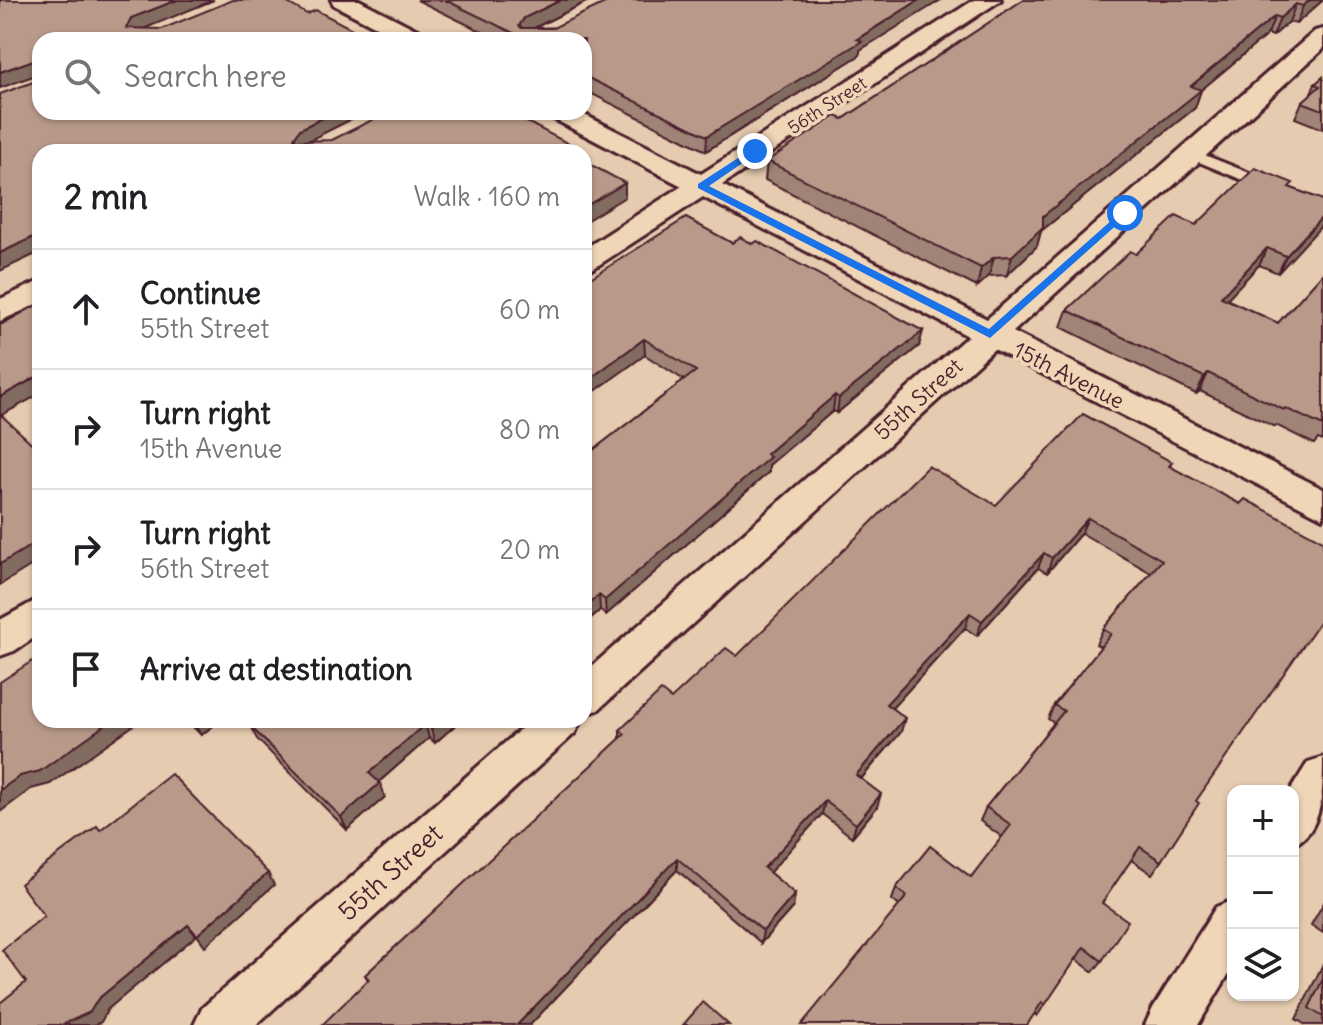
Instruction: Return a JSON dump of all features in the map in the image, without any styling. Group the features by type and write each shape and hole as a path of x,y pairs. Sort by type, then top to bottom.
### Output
{"street":[{"path":"342,0 404,32"},
{"name":"56th Street","path":"592,257 990,0"},
{"name":"55th Street","path":"592,691 1323,36"},
{"name":"15th Avenue","path":"574,120 1323,505"},
{"path":"0,311 32,295"},
{"path":"0,640 32,619"},
{"name":"55th Street","path":"219,1025 551,728"},
{"path":"1299,815 1323,776"},
{"path":"1170,1025 1229,929"}],"lane":[{"path":"1192,154 1279,190"}],"building":[{"path":"0,0 177,0 131,18 126,28 162,29 233,0 282,0 307,14 316,10 358,32 32,32 32,60 0,72"},
{"path":"445,0 561,0 524,18 519,26 553,28 611,0 919,0 857,39 862,41 707,136 592,80 592,32 511,32"},
{"path":"1023,0 1310,0 1303,6 1296,4 1280,18 1275,16 1191,86 1201,90 1043,216 1043,227 1012,256 994,257 981,268 767,161 836,116 843,119"},
{"path":"1323,77 1323,110 1302,102 1320,86 1315,84"},
{"path":"32,82 32,120 318,120 300,129 294,138 297,141 332,140 372,120 523,120 569,144 32,144 32,238 0,253 0,94"},
{"path":"592,165 625,183 592,202"},
{"path":"1255,168 1293,183 1289,187 1323,200 1323,216 1286,256 1267,248 1221,297 1278,323 1323,273 1323,426 1208,373 1204,377 1067,310 1130,251 1136,254 1176,216 1196,225"},
{"path":"686,218 732,243 740,237 753,244 757,241 923,331 839,398 835,395 766,454 770,457 605,600 599,595 592,601 592,451 696,371 644,339 592,377 592,277"},
{"path":"32,307 32,379 0,397 0,325"},
{"path":"0,414 32,444 32,545 0,564"},
{"path":"1083,414 1172,462 1169,466 1240,504 1245,499 1323,541 1323,617 1196,801 1199,803 1161,861 1140,847 1102,903 1128,921 1102,961 1084,947 1045,1005 1042,1002 1027,1025 801,1025 907,896 896,888 930,846 971,877 1011,825 986,807 1064,711 1054,705 1111,634 1103,629 1162,560 1088,518 1052,558 1044,553 982,621 970,613 886,704 905,718 856,775 881,794 856,824 825,801 764,868 795,894 763,931 677,858 517,1025 322,1025 369,979 365,975 625,734 620,730 661,691 671,699 726,648 737,656 928,466 996,505"},
{"path":"32,661 32,728 101,728 40,771 20,776 0,790 0,682"},
{"path":"252,728 420,728 369,773 380,783 341,817"},
{"path":"171,774 268,873 197,935 188,925 98,999 90,1012 62,1025 0,1025 0,1003 26,982 2,950 44,916 20,884 97,826 100,830"},
{"path":"1323,979 1323,1017 1309,1008"},
{"path":"703,1002 729,1025 683,1025"}],"route":[{"path":"755,151 702,186 990,334 1125,213"}]}
